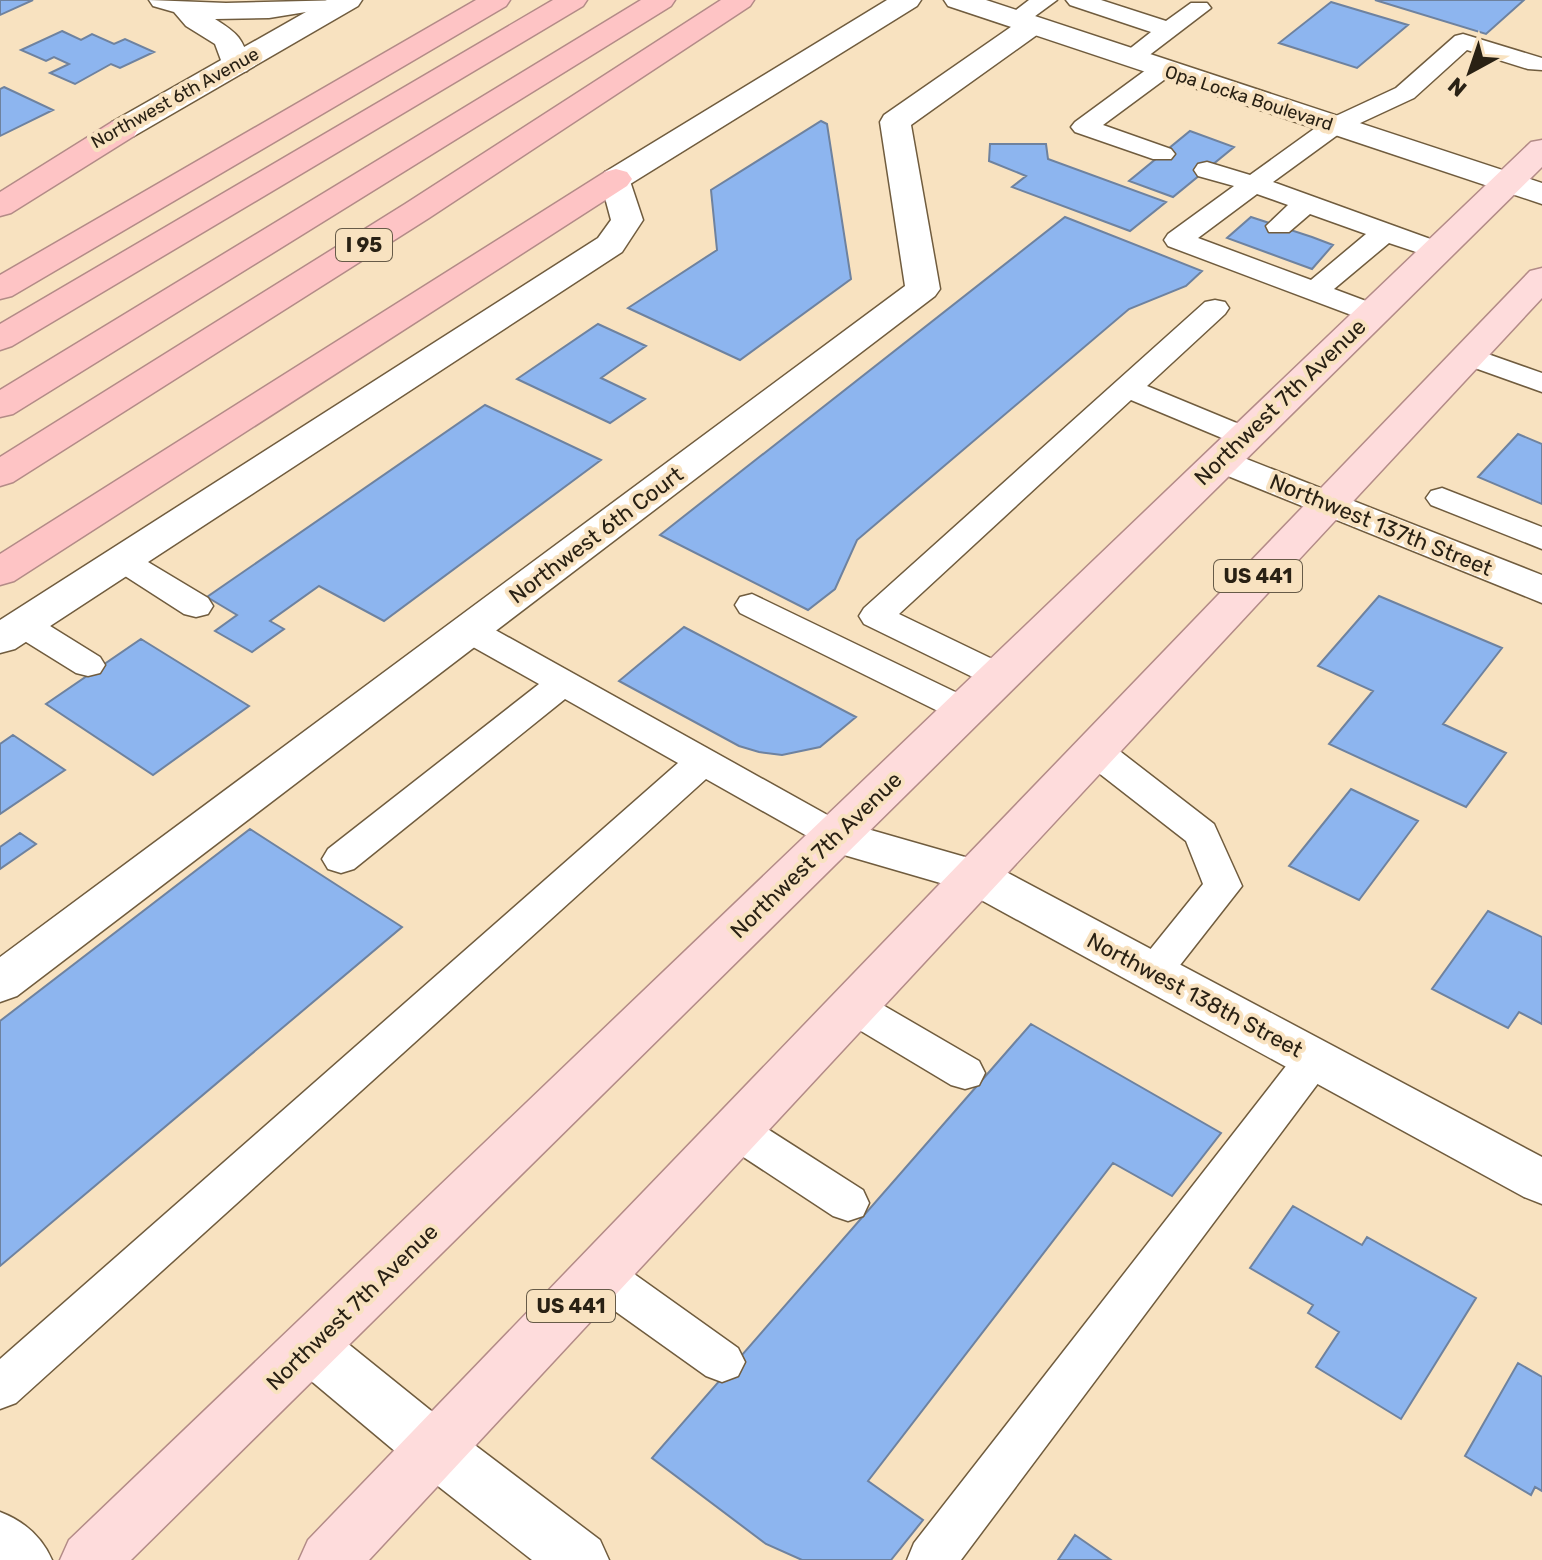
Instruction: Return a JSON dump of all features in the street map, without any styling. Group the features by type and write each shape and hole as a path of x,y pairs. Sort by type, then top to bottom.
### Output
{"highway":[{"path":"0,289 496,0"},
{"path":"0,339 573,0"},
{"path":"0,406 661,0"},
{"name":"I 95","path":"0,474 417,211 732,5"},
{"path":"0,206 123,129"},
{"path":"0,572 616,179"}],"main road":[{"name":"Northwest 7th Avenue","path":"90,1560 1542,149"},
{"name":"US 441","path":"329,1560 855,1008 1327,503 1538,288"}],"street":[{"path":"174,4 261,11 333,0"},
{"name":"Northwest 6th Avenue","path":"0,192 123,129 348,0"},
{"path":"11,632 610,245 627,220 616,179 907,0"},
{"name":"Opa Locka Boulevard","path":"958,0 1031,15 1130,58 1542,194"},
{"path":"174,4 228,40 236,65"},
{"name":"Northwest 6th Court","path":"0,983 923,289 895,122 1031,15"},
{"name":"Northwest 137th Street","path":"1233,448 1327,503 1542,590"},
{"name":"Northwest 138th Street","path":"836,836 977,877 1542,1182"},
{"path":"311,1347 435,1449 579,1560"}],"lane":[{"path":"1078,0 1169,30"},
{"path":"1130,58 1199,8 1179,2"},
{"path":"1372,313 1315,291 1281,268 1232,250 1178,240 1221,175 1405,93 1463,41 1536,70"},
{"path":"1130,142 1161,155 1084,127 1163,69"},
{"path":"1221,175 1280,192 1437,251"},
{"path":"1251,217 1280,192"},
{"path":"1279,226 1308,202"},
{"path":"1312,237 1339,214"},
{"path":"1315,291 1386,231"},
{"path":"999,676 876,616 1215,308"},
{"path":"1468,356 1542,383"},
{"path":"1127,388 1233,448"},
{"path":"1442,498 1542,539"},
{"path":"1467,560 1498,521"},
{"path":"122,560 196,606"},
{"path":"752,605 964,710"},
{"path":"469,630 836,836"},
{"path":"11,632 88,665"},
{"path":"341,859 563,683"},
{"path":"1095,751 1201,833 1223,886 1152,972"},
{"path":"0,1388 703,761"},
{"path":"855,1008 965,1073"},
{"path":"931,1560 1314,1059"},
{"path":"737,1131 848,1203"},
{"path":"600,1275 722,1362"},
{"path":"0,1535 28,1560"}],"building":[{"path":"0,0 33,0 0,15"},
{"path":"1375,0 1524,0 1486,34"},
{"path":"1331,2 1408,25 1357,68 1279,43"},
{"path":"62,31 81,40 92,34 114,44 125,39 154,52 120,68 111,64 75,84 50,73 69,64 54,57 46,61 21,50"},
{"path":"4,87 53,110 0,136 0,89"},
{"path":"821,121 827,124 851,279 740,360 628,308 717,250 711,190"},
{"path":"1190,131 1234,147 1173,197 1129,181"},
{"path":"990,144 1046,144 1048,159 1166,202 1130,231 1012,187 1026,176 989,161"},
{"path":"1065,217 1202,271 1186,286 1129,309 857,540 835,589 808,610 660,535"},
{"path":"1251,217 1333,245 1312,269 1227,238"},
{"path":"598,324 646,346 601,378 645,399 610,423 517,379"},
{"path":"485,405 601,460 384,621 319,586 270,621 284,629 252,652 215,631 237,615 207,597"},
{"path":"1518,434 1542,444 1542,504 1478,477"},
{"path":"1379,596 1502,648 1443,724 1506,753 1466,807 1329,744 1373,691 1318,666"},
{"path":"684,627 856,717 820,747 782,755 759,752 739,746 619,681"},
{"path":"141,639 249,706 153,775 46,704"},
{"path":"13,735 65,770 0,814 0,744"},
{"path":"1351,789 1418,821 1359,900 1289,866"},
{"path":"250,829 402,927 0,1266 0,1021"},
{"path":"20,833 36,844 0,869 0,847"},
{"path":"1488,911 1542,937 1542,1024 1519,1012 1508,1028 1432,989"},
{"path":"1031,1024 1221,1133 1172,1196 1113,1163 868,1481 923,1520 891,1560 802,1560 766,1544 652,1458"},
{"path":"1293,1206 1362,1245 1367,1237 1476,1298 1401,1419 1316,1367 1339,1332 1308,1313 1313,1305 1250,1268"},
{"path":"1518,1363 1542,1377 1542,1491 1535,1487 1531,1495 1465,1456"},
{"path":"1075,1535 1111,1560 1058,1560"}]}
